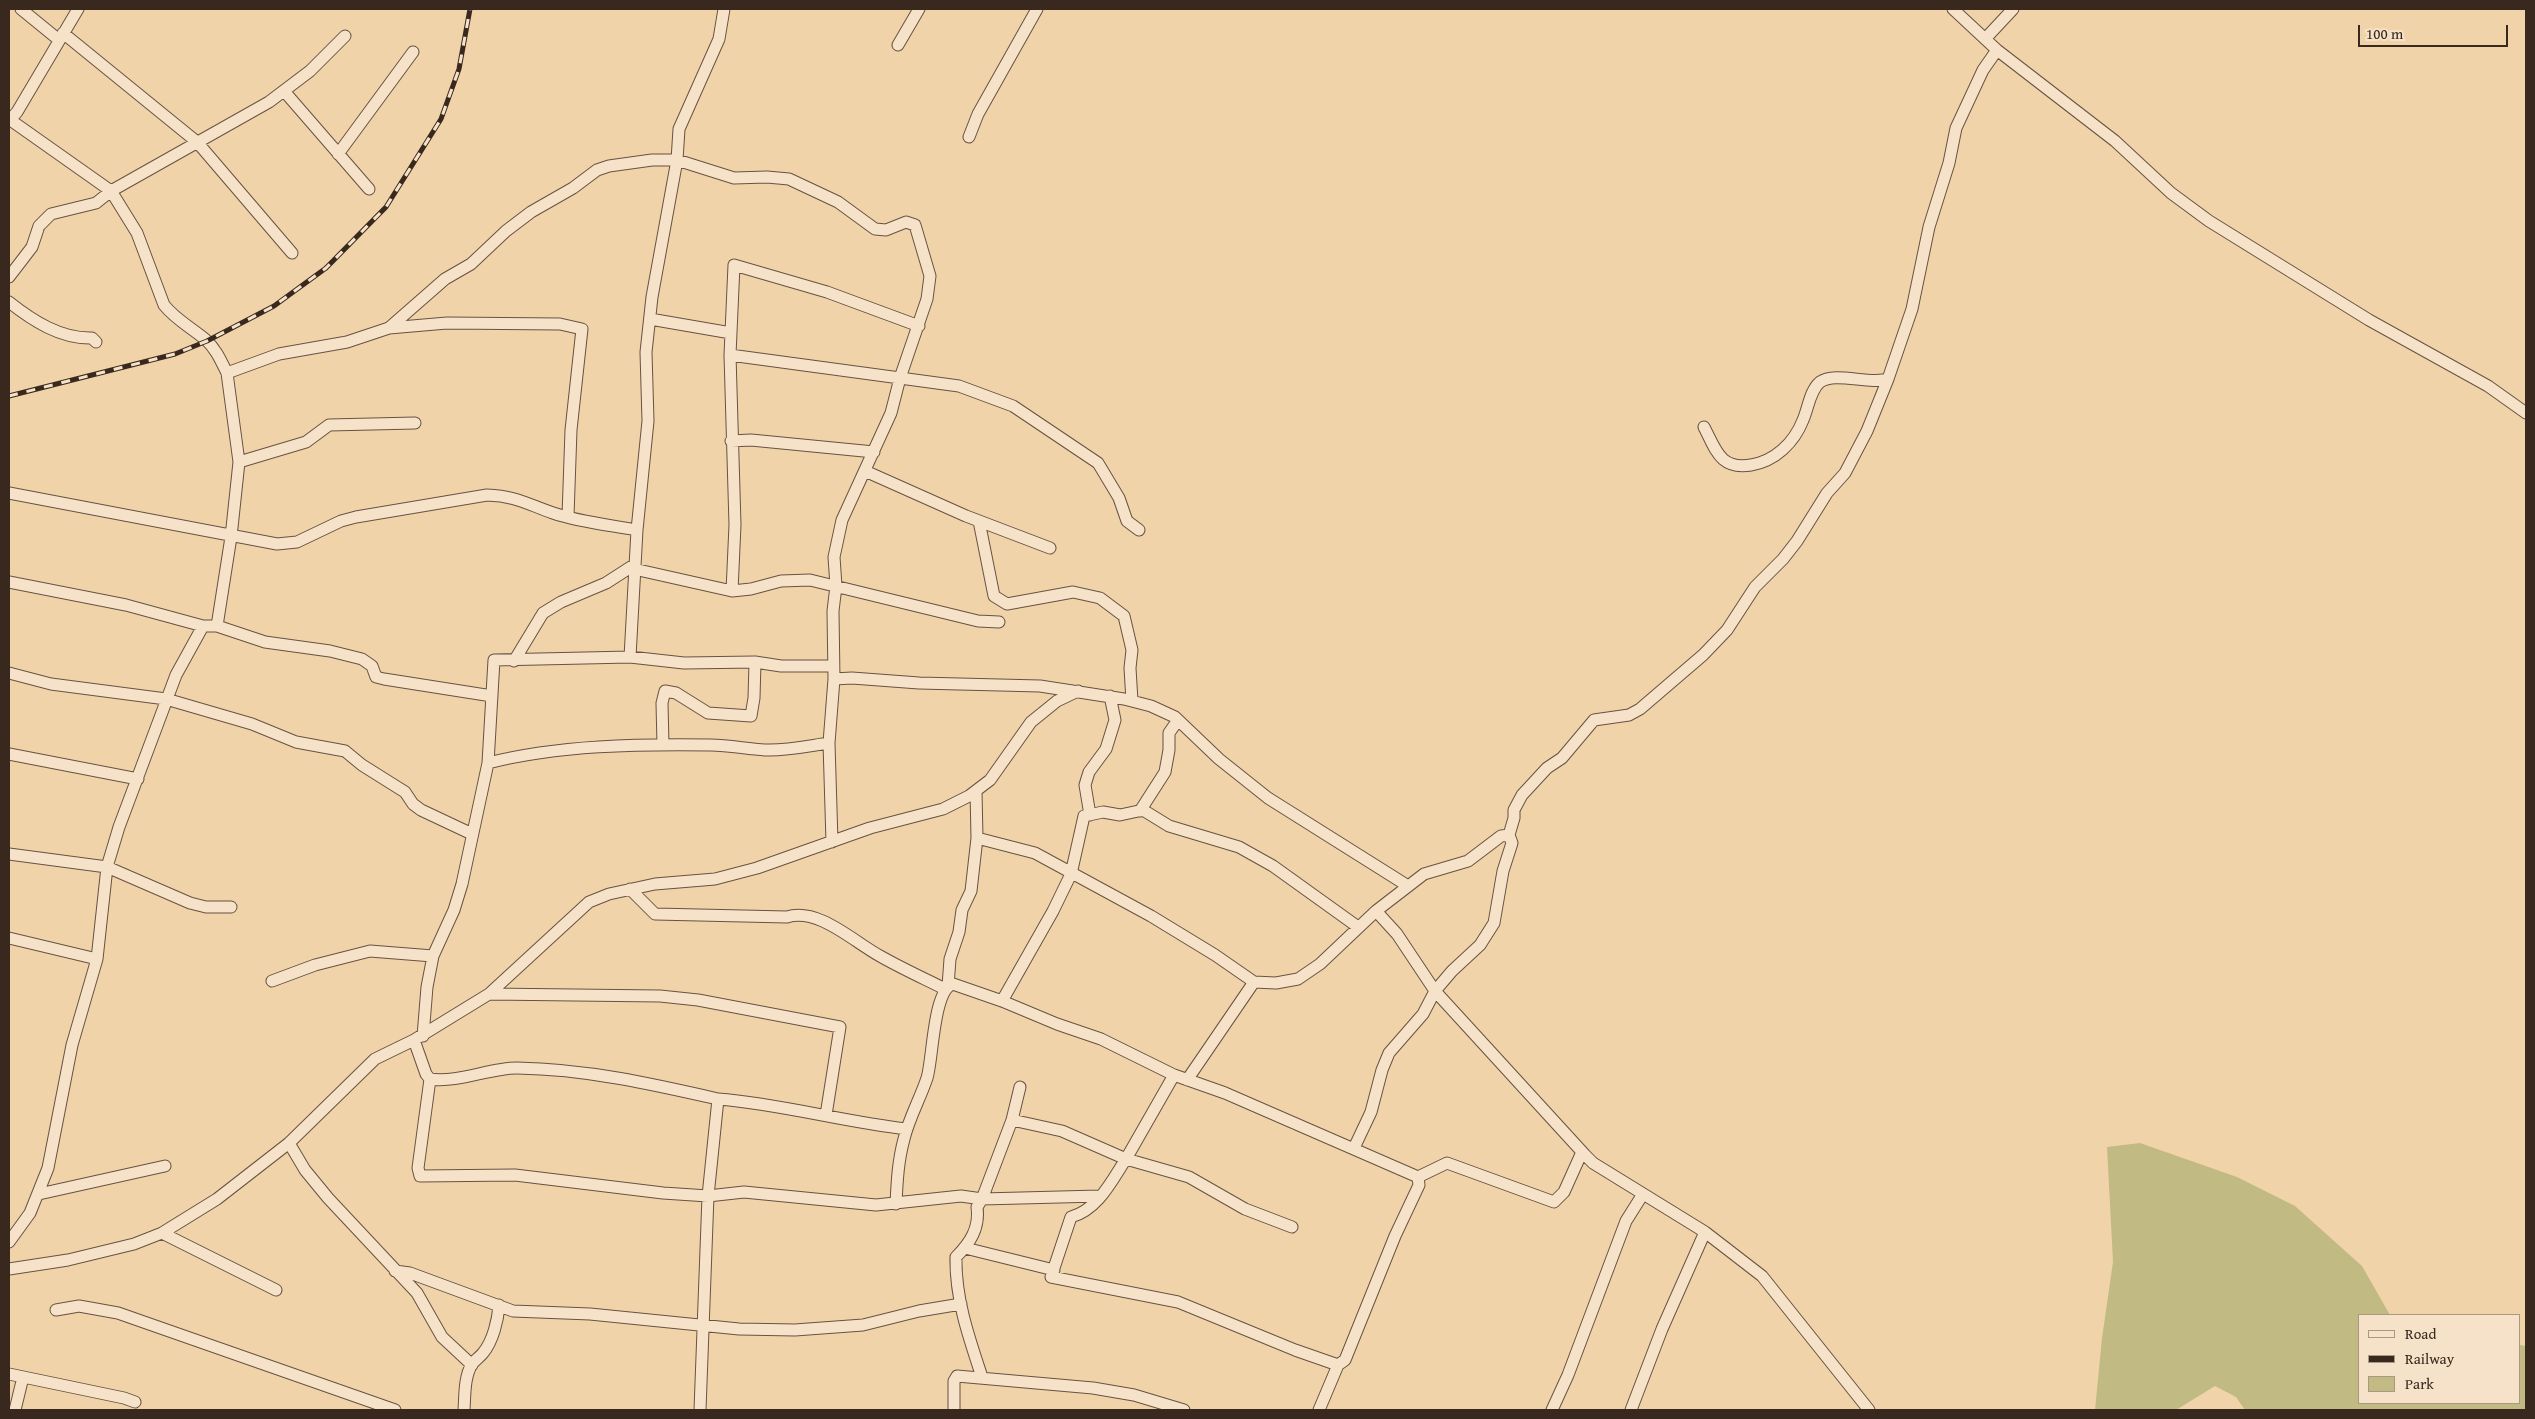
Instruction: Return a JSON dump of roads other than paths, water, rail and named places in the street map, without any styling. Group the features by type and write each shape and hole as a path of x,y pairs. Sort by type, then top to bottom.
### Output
{"street":[{"path":"21,9 61,36 197,142 292,253"},
{"path":"78,9 17,112 9,120 111,191 137,233 164,305 172,314 207,341 216,351 227,373 239,462 232,537 217,626"},
{"path":"630,657 636,530 648,421 646,352 650,319 664,224 677,160 679,130 720,39 724,9"},
{"path":"898,45 919,9"},
{"path":"969,137 978,114 1037,9"},
{"path":"1953,9 1997,50 2115,141 2171,193 2209,222 2369,320 2488,386 2526,413"},
{"path":"1985,39 2013,9"},
{"path":"9,277 32,247 39,226 51,214 96,204 111,191 269,102 310,71 345,36"},
{"path":"1354,1148 1370,1112 1389,1053 1423,1014 1435,991 1484,940 1494,923 1503,871 1512,843 1509,835 1514,818 1514,810 1522,795 1547,768 1562,758 1592,722 1629,716 1640,709 1703,655 1727,630 1755,587 1783,559 1808,526 1827,492 1845,473 1867,431 1912,309 1929,227 1949,163 1956,128 1983,70 1997,50"},
{"path":"338,154 413,52"},
{"path":"284,91 369,189"},
{"path":"389,328 445,279 471,264 506,231 531,212 573,188 597,170 652,160 677,160 734,178 767,177 789,179 838,202 875,229 886,230 906,222 915,225 930,276 927,300 890,413 842,520 834,557 836,586 833,611 834,679 829,742 832,842"},
{"path":"732,591 735,525 731,441 730,355 734,265 828,292 919,326"},
{"path":"9,302 57,333 78,338 92,338 96,342"},
{"path":"650,319 731,333"},
{"path":"227,373 279,354 347,342 389,328 447,323 560,324 582,329 571,430 568,516"},
{"path":"730,355 959,386 1013,406 1098,463 1119,498 1127,521 1139,530"},
{"path":"1704,426 1716,452 1726,463 1736,467 1759,463 1773,458 1796,434 1814,390 1821,382 1834,378 1874,381 1888,378"},
{"path":"239,462 306,442 329,425 415,423"},
{"path":"731,441 751,440 874,452"},
{"path":"865,471 979,521 1050,548"},
{"path":"9,492 232,537 277,544 297,542 349,519 487,495 504,496 524,501 554,514 636,530"},
{"path":"979,521 994,596 1006,604 1073,592 1100,598 1124,616 1132,650 1130,668 1132,701"},
{"path":"514,661 543,613 561,602 600,586 634,567 732,591 751,589 781,581 810,580 978,620 999,622"},
{"path":"9,582 126,605 203,626 217,626 265,642 330,651 362,659 372,666 376,677 384,679 492,696"},
{"path":"9,1242 30,1213 48,1168 72,1045 97,959 107,867 166,699 176,675 203,626"},
{"path":"833,666 781,666 755,662 684,663 630,657 494,660 488,763 454,910 433,956 419,1038 426,1074 430,1079 418,1168 420,1176 516,1175 663,1193 708,1196 744,1192 876,1205 961,1196 982,1199 1098,1196"},
{"path":"663,745 662,703 666,691 676,693 708,713 750,716 754,698 755,662"},
{"path":"9,673 51,684 166,699 252,724 296,742 345,751 362,765 405,792 413,804 421,810 472,834"},
{"path":"834,679 852,678 919,683 1004,684 1078,691 1110,696 1151,706 1178,720 1218,759 1268,798 1408,886"},
{"path":"9,1269 17,1270 68,1260 134,1244 162,1233 217,1198 264,1160 289,1143 375,1059 419,1038 489,994 589,902 630,889 655,884 715,879 870,828 943,809 976,791 990,780 1031,722 1057,700 1078,691"},
{"path":"1090,815 1085,785 1089,772 1106,749 1115,720 1110,696"},
{"path":"1178,720 1169,733 1170,750 1165,772 1140,810 1169,826 1239,847 1273,866 1358,927"},
{"path":"488,763 515,756 547,752 663,745 714,745 766,750 793,749 829,742"},
{"path":"9,754 138,779"},
{"path":"896,1204 898,1171 907,1129 927,1077 937,1012 947,987 950,959 959,932 962,910 971,892 977,838 976,791"},
{"path":"1002,1001 1053,912 1070,874 1084,816 1103,812 1120,815 1143,810"},
{"path":"977,838 1035,853 1070,874 1151,916 1216,955 1254,982 1276,983 1298,978 1320,964 1376,911 1424,874 1468,861 1501,836 1509,835"},
{"path":"9,854 107,867 190,903 206,907 231,907"},
{"path":"630,889 655,914 787,917 796,914 813,919 846,933 873,953 947,987"},
{"path":"1376,911 1397,934 1435,991 1582,1152 1593,1163 1705,1232 1762,1276 1869,1410"},
{"path":"9,938 97,959"},
{"path":"272,981 315,965 370,950 433,956"},
{"path":"1187,1080 1254,982"},
{"path":"947,987 953,984 1002,1001 1056,1024 1101,1039 1174,1075 1225,1093 1418,1177 1447,1164 1554,1202 1564,1192 1582,1152"},
{"path":"489,994 660,996 698,1000 840,1027 826,1115"},
{"path":"430,1079 513,1068 601,1074 718,1099 757,1102 864,1123 907,1129"},
{"path":"1174,1075 1162,1100 1108,1190 1098,1196 1088,1208 1071,1217 1051,1277 1178,1302 1295,1350 1338,1365"},
{"path":"982,1377 966,1327 961,1304 956,1273 956,1257 965,1248 976,1229 977,1207 982,1199 1012,1120 1020,1087"},
{"path":"700,1410 708,1196 718,1099"},
{"path":"1012,1120 1062,1131 1126,1159 1189,1177 1245,1209 1292,1227"},
{"path":"289,1143 305,1170 328,1198 417,1293 442,1336 472,1365"},
{"path":"39,1194 165,1166"},
{"path":"1319,1410 1338,1365 1345,1360 1395,1236 1419,1185 1418,1177"},
{"path":"1552,1410 1568,1374 1626,1221 1643,1194"},
{"path":"1631,1410 1662,1330 1705,1232"},
{"path":"162,1233 276,1290"},
{"path":"965,1248 1054,1270"},
{"path":"395,1271 410,1272 449,1289 513,1311 590,1314 739,1329 786,1330 854,1326 919,1311 961,1304"},
{"path":"464,1410 466,1381 472,1365 484,1351 491,1337 498,1316 499,1305"},
{"path":"56,1310 79,1306 118,1313 395,1410"},
{"path":"9,1374 124,1398 135,1402"},
{"path":"15,1410 23,1377"},
{"path":"954,1410 955,1378 982,1377 1093,1388 1134,1395 1184,1410"}],"railway":[{"path":"9,396 175,354 207,341 274,306 326,268 386,207 441,119 459,69 470,9"}]}
